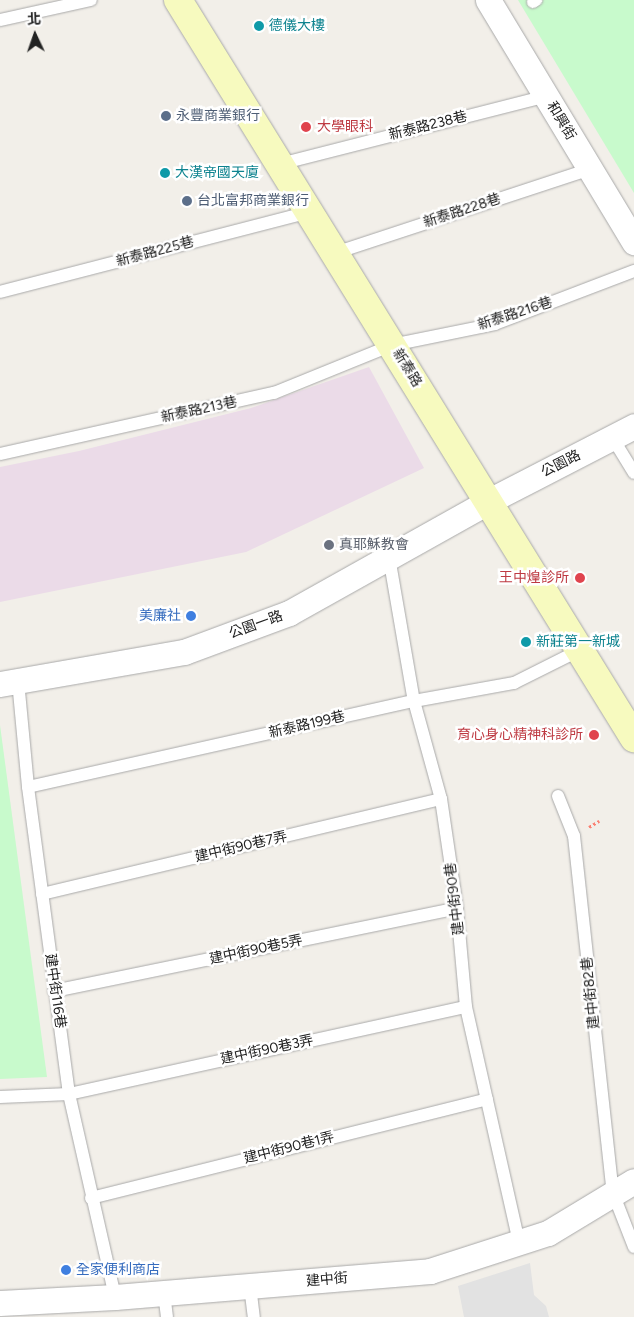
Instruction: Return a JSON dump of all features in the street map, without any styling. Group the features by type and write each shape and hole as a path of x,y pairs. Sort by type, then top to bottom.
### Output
{"main road":[{"name":"新泰路","path":"178,0 634,738"}],"street":[{"name":"和興街","path":"488,0 634,242"},
{"name":"公園路","path":"489,501 634,426"},
{"name":"公園一路","path":"9,683 184,652 289,613 489,501"},
{"name":"建中街","path":"0,1303 115,1297 165,1305 250,1286 430,1271 548,1232 634,1181"}],"lane":[{"path":"0,20 91,0"},
{"name":"新泰路238巷","path":"280,164 546,96"},
{"name":"新泰路228巷","path":"335,253 590,168"},
{"name":"新泰路225巷","path":"0,292 309,212"},
{"name":"新泰路216巷","path":"392,345 495,324 634,271"},
{"name":"新泰路213巷","path":"0,454 274,393 392,345"},
{"path":"612,437 634,473"},
{"name":"建中街90巷","path":"389,557 414,701 441,799 457,908 466,1007 519,1242"},
{"name":"新泰路199巷","path":"28,787 414,701 514,683 580,650"},
{"name":"建中街116巷","path":"9,683 28,787 69,1094 91,1198 115,1297"},
{"name":"建中街82巷","path":"558,796 574,836 613,1193 634,1247"},
{"name":"建中街90巷7弄","path":"42,894 441,799"},
{"name":"建中街90巷5弄","path":"54,991 457,908"},
{"name":"建中街90巷3弄","path":"0,1097 69,1094 466,1007"},
{"name":"建中街90巷1弄","path":"91,1198 487,1099"},
{"path":"250,1286 254,1317"}],"shaded area":[{"path":"369,367 424,468 246,552 0,602 0,467 79,451 251,408"},
{"path":"530,1263 534,1295 546,1306 549,1317 464,1317 458,1286"}],"green space":[{"path":"518,0 634,0 634,193"},
{"path":"0,725 47,1077 0,1079"}],"place":[{"name":"德儀大樓","path":"259,26"},
{"name":"永豐商業銀行","path":"166,116"},
{"name":"大學眼科","path":"306,127"},
{"name":"大漢帝國天廈","path":"165,173"},
{"name":"台北富邦商業銀行","path":"187,201"},
{"name":"真耶穌教會","path":"329,545"},
{"name":"王中煌診所","path":"580,578"},
{"name":"美廉社","path":"191,616"},
{"name":"新莊第一新城","path":"526,642"},
{"name":"育心身心精神科診所","path":"594,735"},
{"name":"全家便利商店","path":"66,1270"}]}
